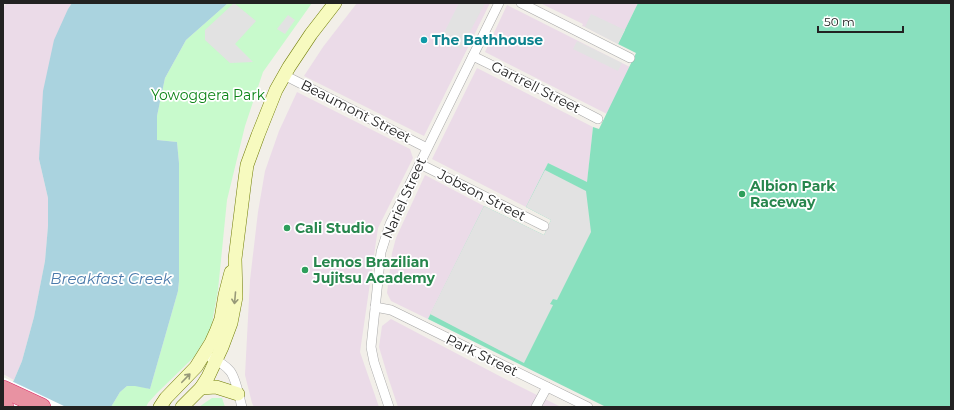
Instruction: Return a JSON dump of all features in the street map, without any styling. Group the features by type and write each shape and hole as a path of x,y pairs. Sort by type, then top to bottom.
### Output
{"highway":[{"path":"3,388 42,407"}],"main road":[{"path":"182,407 201,388 208,377 226,339 231,323 236,297 235,259 247,166 262,125 276,90 295,56 335,3"},
{"path":"160,407 166,398 196,367 205,354 220,320 225,294 235,259"},
{"path":"201,388 216,387 238,394"}],"street":[{"name":"Nariel Street","path":"389,407 372,355 371,347 381,252 390,224 499,3"},
{"path":"521,3 630,58"},
{"name":"Gartrell Street","path":"473,56 598,119"},
{"name":"Beaumont Street","path":"284,75 427,148"},
{"name":"Jobson Street","path":"420,164 544,226"},
{"name":"Park Street","path":"375,307 391,310 588,407"},
{"path":"205,354 217,360 231,372 242,407"},
{"path":"536,407 547,386"}],"shaded area":[{"path":"7,3 72,3 68,9 39,159 48,198 48,226 45,261 34,317 22,361 14,380 3,374 3,8"},
{"path":"234,3 256,21 235,44 253,62 230,63 205,40 205,30"},
{"path":"357,3 490,3 424,136 304,76 323,47"},
{"path":"459,3 485,3 461,49 441,39"},
{"path":"540,3 638,3 618,44 582,26 583,24"},
{"path":"507,5 630,67 607,114 485,52"},
{"path":"591,14 625,30 618,44 585,27"},
{"path":"288,15 295,20 285,34 277,29"},
{"path":"577,41 622,63 618,71 573,49"},
{"path":"477,68 593,127 587,183 548,163 526,207 432,159"},
{"path":"297,92 410,149 413,158 378,228 360,352 379,407 254,407 252,403 245,375 250,280 258,212 265,171 279,131"},
{"path":"545,170 586,191 591,232 557,300 553,299 550,304 553,305 524,363 430,314 484,206 544,235 551,220 526,207"},
{"path":"425,175 484,206 428,319 391,301 387,293 392,253 396,238"},
{"path":"391,319 561,407 398,407 379,347 382,326"}],"green space":[{"name":"Yowoggera Park","path":"228,3 312,3 263,72 245,126 227,200 218,290 212,323 208,334 194,357 157,393 146,407 111,407 120,392 127,386 135,385 150,389 178,291 179,163 177,142 157,140 157,116 165,78 186,40"},
{"name":"Albion Park Raceway","path":"638,3 951,3 951,407 606,407 428,319 484,206 544,235 551,220 526,207 548,163 587,182 593,127 599,129 636,53 618,44"},
{"path":"212,398 222,398 225,407 199,407 206,402"}],"water":[{"name":"Breakfast Creek","path":"72,3 228,3 186,40 165,78 157,116 157,140 177,142 179,163 179,281 178,291 150,389 127,386 120,392 111,407 3,407 3,400 22,361 34,317 45,261 48,226 48,198 39,159 43,91 54,40"}],"pier":[{"path":"3,377 22,386 66,407 3,407"}],"place":[{"name":"The Bathhouse","path":"424,40"},
{"name":"Albion Park Raceway","path":"742,194"},
{"name":"Cali Studio","path":"287,228"},
{"name":"Lemos Brazilian Jujitsu Academy","path":"305,270"}]}
